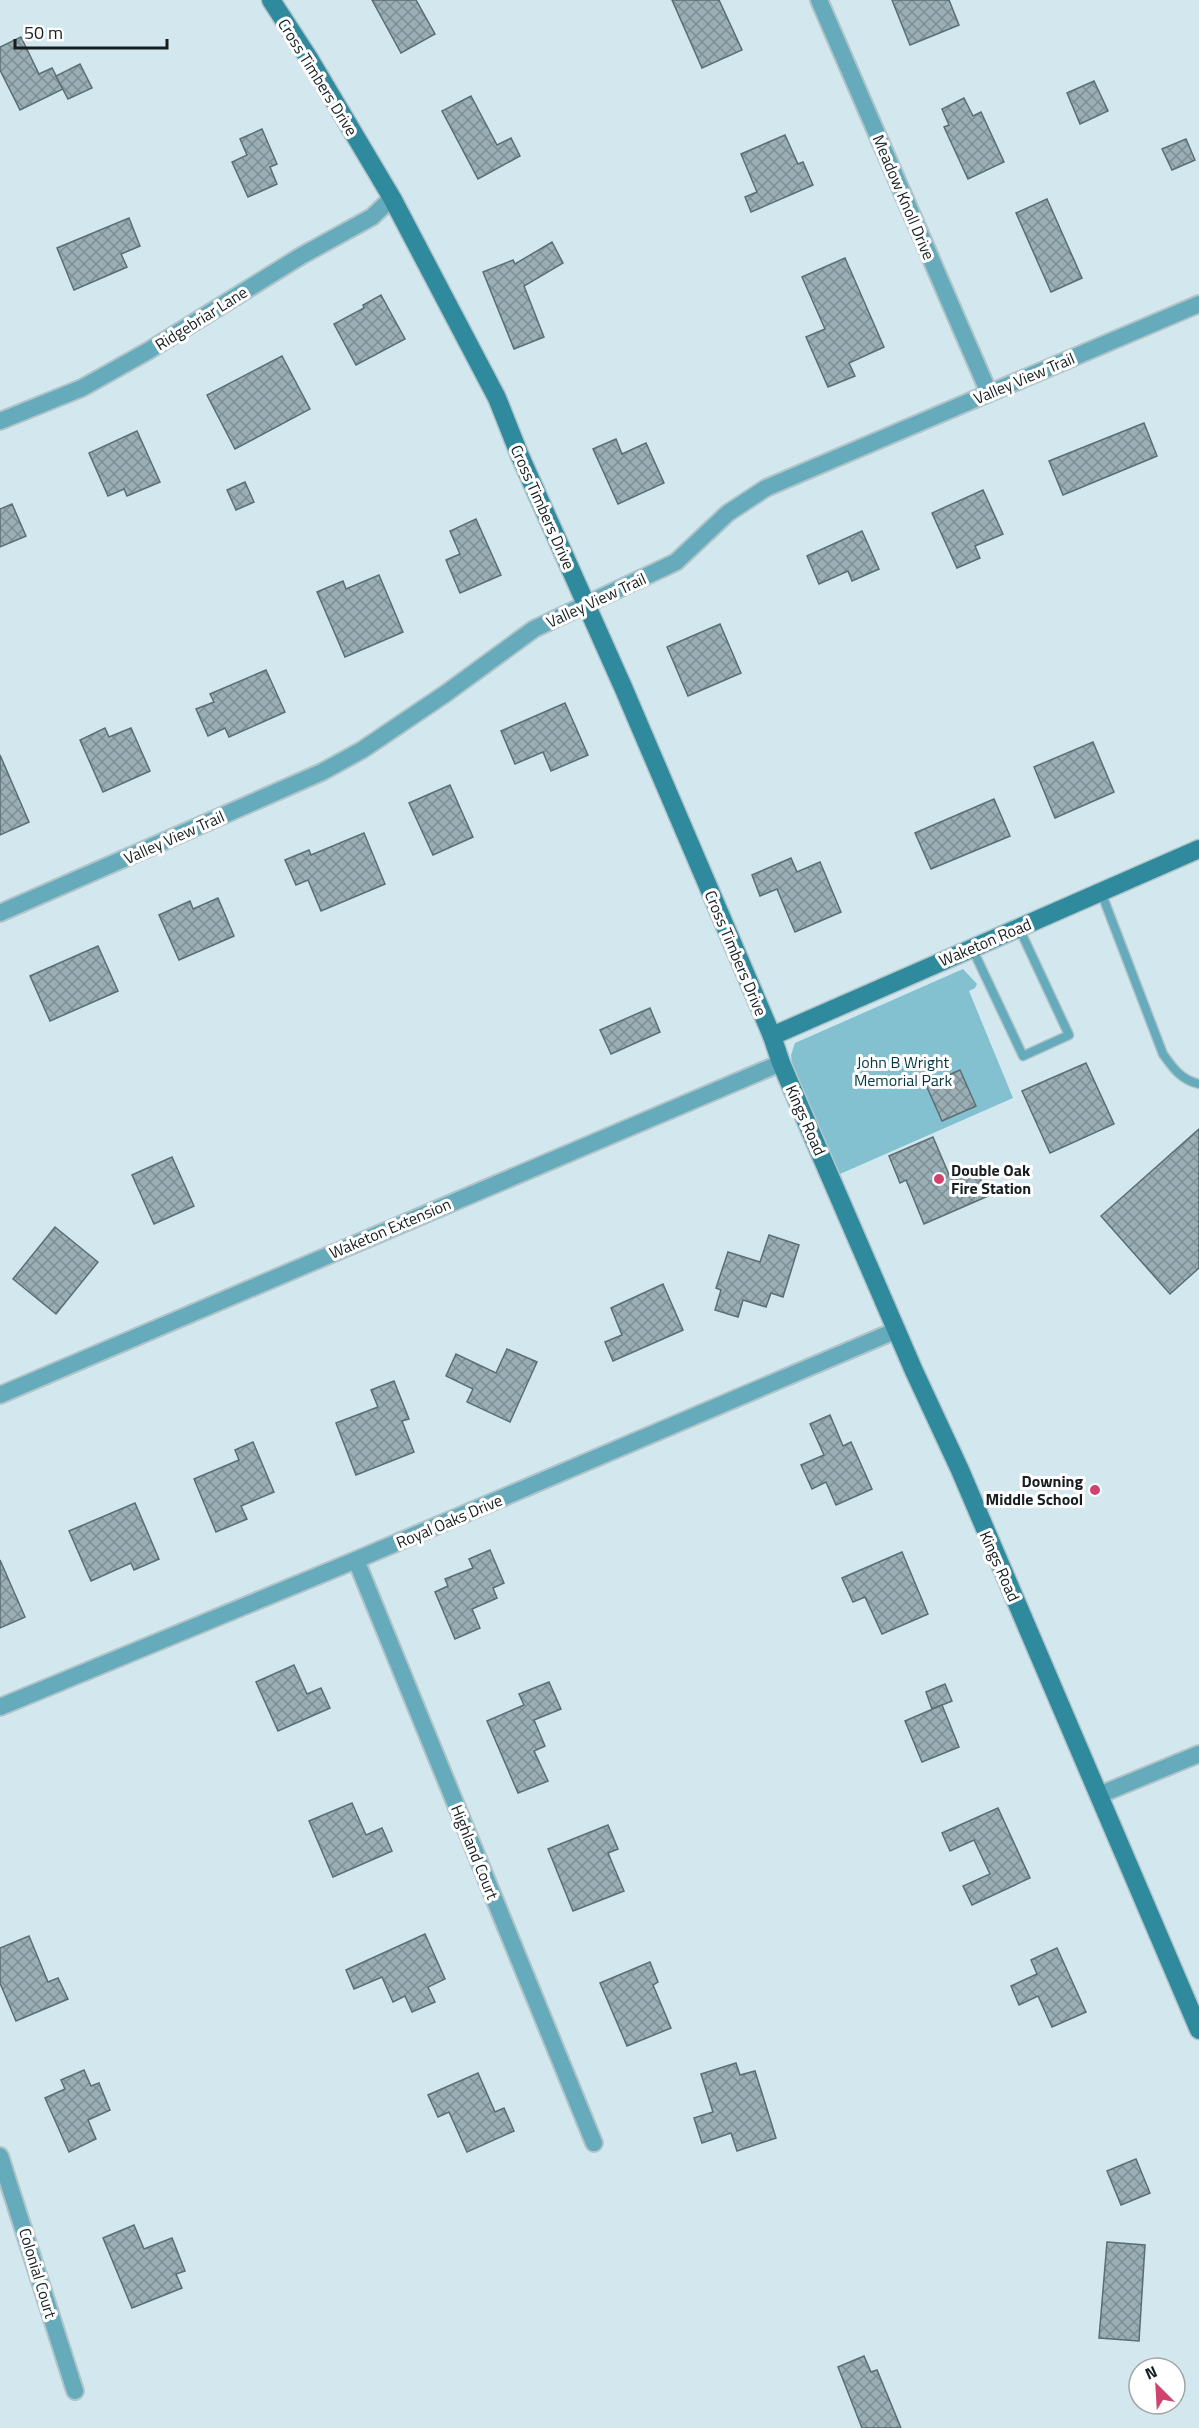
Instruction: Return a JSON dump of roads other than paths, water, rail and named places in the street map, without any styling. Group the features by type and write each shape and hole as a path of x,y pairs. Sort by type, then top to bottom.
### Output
{"street":[{"name":"Cross Timbers Drive","path":"271,0 310,60 392,198 497,398 520,456 772,1036"},
{"name":"Meadow Knoll Drive","path":"819,0 989,393"},
{"name":"Ridgebriar Lane","path":"0,422 82,388 148,351 301,256 372,217 392,198"},
{"name":"Valley View Trail","path":"0,913 322,772 362,750 446,694 534,629 676,562 728,513 766,488 1199,304"},
{"name":"Waketon Road","path":"772,1036 1199,849"},
{"name":"Kings Road","path":"772,1036 781,1063 960,1470 1199,2030"},
{"name":"Waketon Extension","path":"0,1395 781,1063"},
{"name":"Royal Oaks Drive","path":"0,1707 356,1560 897,1330"},
{"name":"Highland Court","path":"356,1560 594,2143"},
{"path":"1099,1795 1199,1754"},
{"name":"Colonial Court","path":"0,2156 3,2174 75,2391"}],"lane":[{"path":"1100,892 1163,1054 1176,1073 1199,1084"},
{"path":"972,948 1023,1056 1069,1035 1019,928"}],"place":[{"name":"Double Oak Fire Station","path":"939,1179"},
{"name":"Downing Middle School","path":"1095,1490"}],"park label":[{"name":"John B Wright Memorial Park","path":"903,1071"}]}
